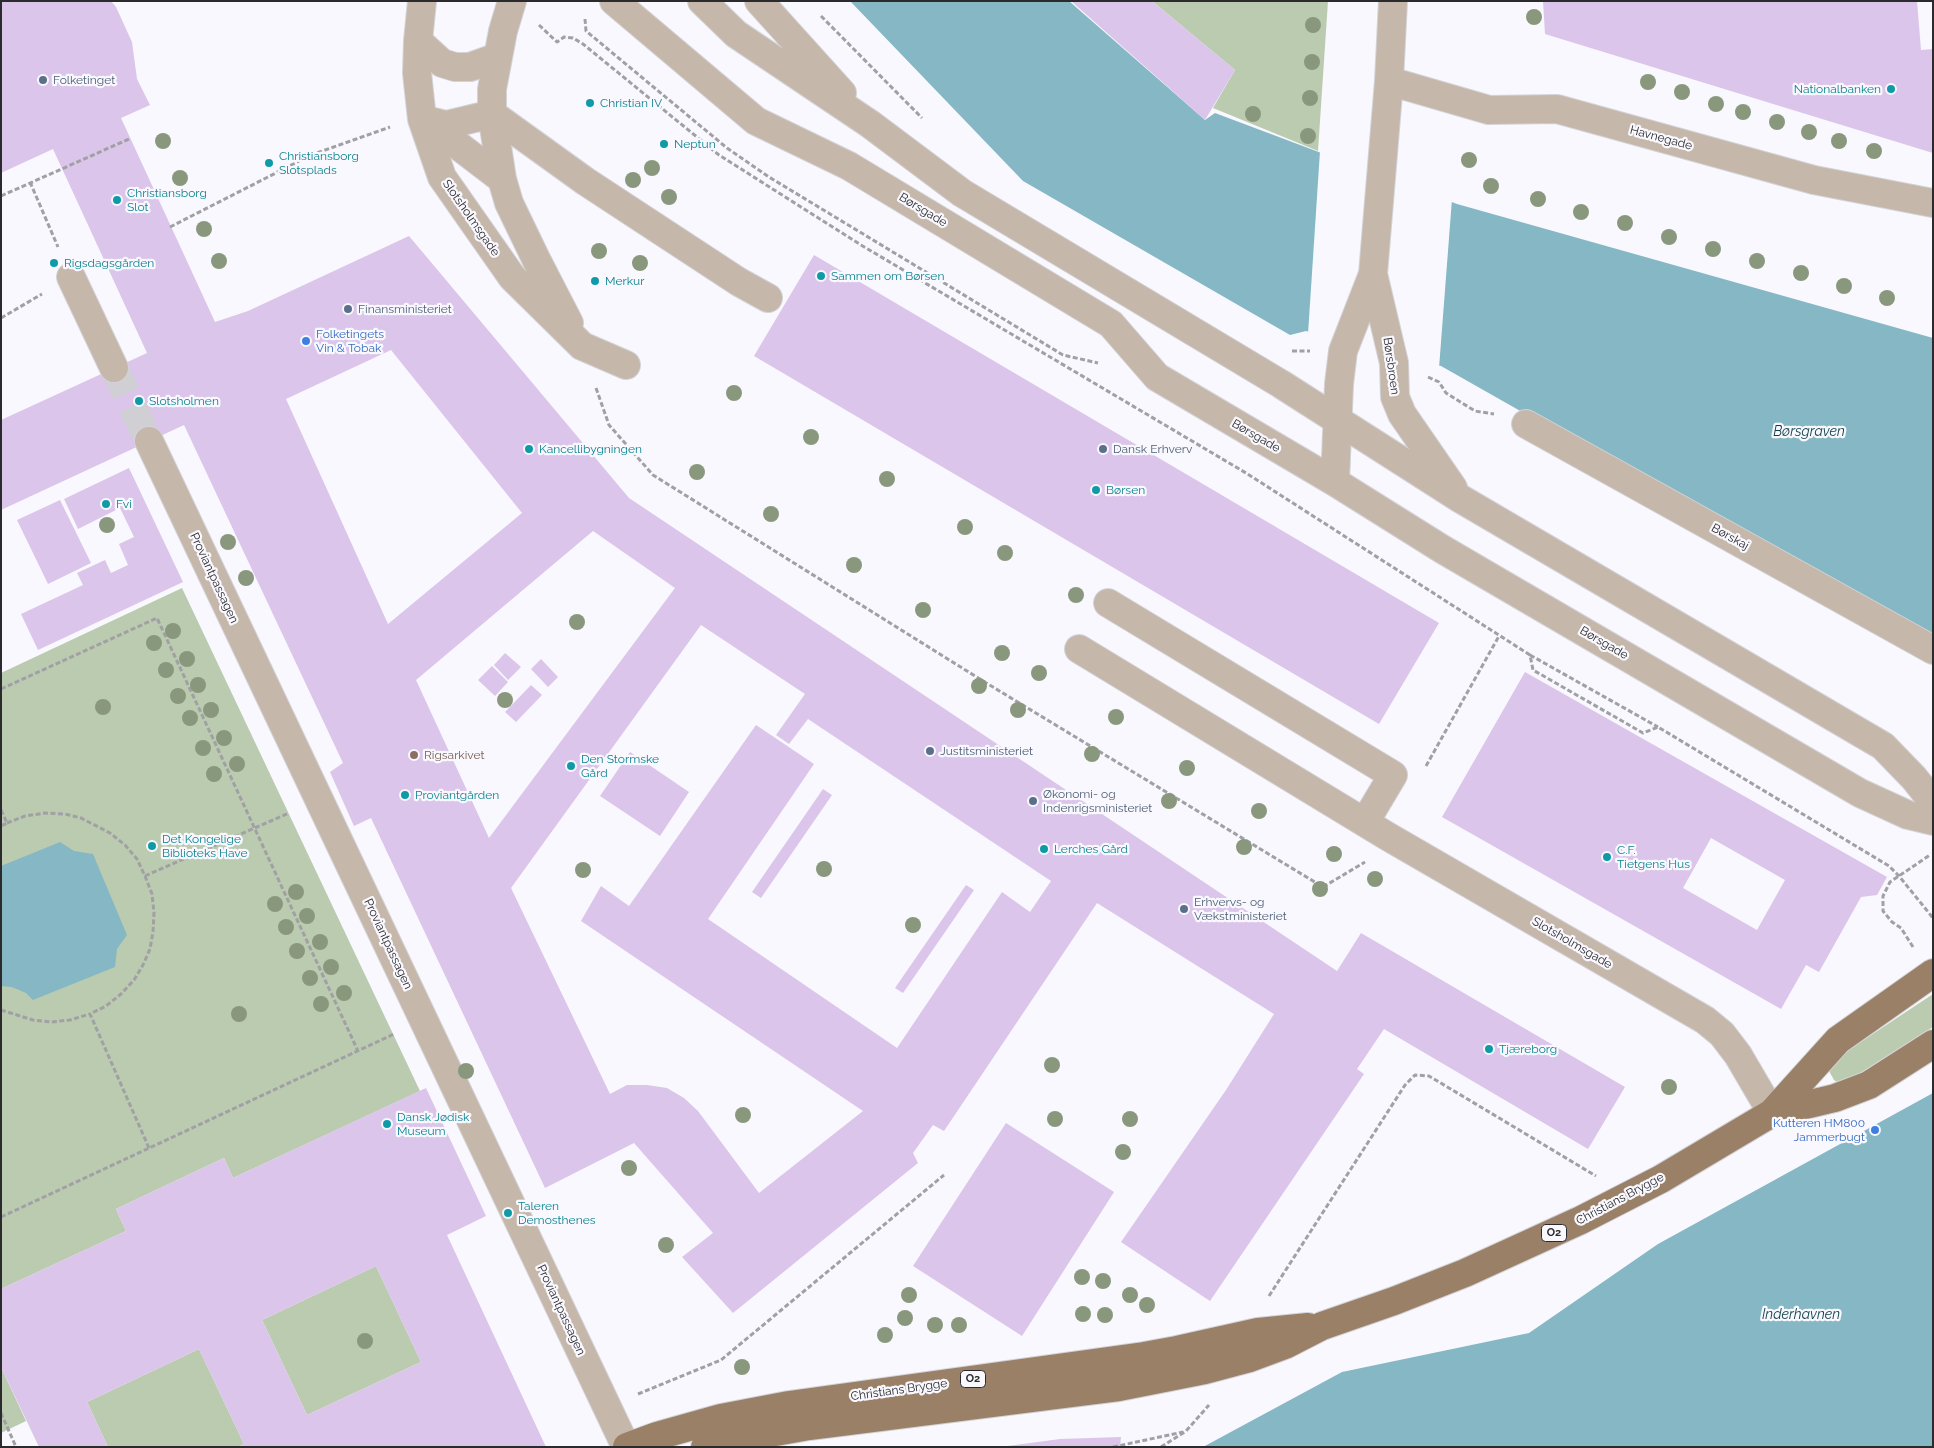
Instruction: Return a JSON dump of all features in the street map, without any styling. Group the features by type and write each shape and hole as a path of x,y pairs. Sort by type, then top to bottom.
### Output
{"main road":[{"name":"Christians Brygge","path":"1772,1113 1838,1040 1931,974"},
{"name":"Christians Brygge","path":"705,1447 736,1439 809,1426 1078,1393 1160,1380 1250,1358 1285,1346 1322,1326 1394,1302 1465,1273 1581,1220 1630,1196 1772,1113 1835,1098 1869,1085 1933,1044"},
{"name":"Christians Brygge","path":"627,1447 689,1427 761,1410 1144,1356 1258,1332 1322,1326"}],"street":[{"name":"Slotsholmsgade","path":"422,1 417,73 422,119 442,177 512,277 582,346 626,365"},
{"path":"512,1 492,89 492,114 502,179 510,204 536,259 582,346"},
{"name":"Børsgade","path":"614,1 756,121 849,166 1111,324 1157,377 1336,482 1442,548 1860,793 1908,815 1933,821"},
{"path":"702,1 736,34 870,124 962,193 1338,419 1461,499 1883,746 1914,778 1933,802"},
{"path":"759,1 870,124"},
{"path":"1389,81 1393,1"},
{"path":"418,41 442,64 455,67 470,67 498,57"},
{"name":"Børsbroen","path":"1336,482 1338,419 1344,351 1373,274 1389,81"},
{"name":"Havnegade","path":"1389,81 1489,110 1557,109 1814,180 1933,202"},
{"path":"422,119 446,125 492,114 585,181 739,282 768,298"},
{"path":"422,119 502,179"},
{"name":"Børsbroen","path":"1373,274 1394,363 1395,397 1402,414 1461,499"},
{"path":"71,278 114,368"},
{"name":"Børskaj","path":"1526,424 1933,650"},
{"name":"Proviantpassagen","path":"149,441 627,1447"},
{"path":"1108,603 1393,775 1365,822"},
{"name":"Slotsholmsgade","path":"1079,649 1398,842 1705,1020 1722,1034 1738,1055 1772,1113"}],"path":[{"path":"585,16 586,32 727,148 769,177 1062,355 1100,364"},
{"path":"537,23 557,42 564,37 573,38 583,44 719,155 844,235 1246,473 1530,655 1658,727 1889,866 1923,903 1933,918"},
{"path":"170,226 311,155 388,128 422,119"},
{"path":"1,196 129,139"},
{"path":"30,182 71,278"},
{"path":"582,346 609,425 653,475 1034,712 1323,887 1398,842"},
{"path":"1439,382 1446,393 1475,410 1526,424"},
{"path":"1,688 157,618 358,1051"},
{"path":"1425,767 1499,636"},
{"path":"1530,655 1533,670 1643,733 1658,727"},
{"path":"145,876 320,800"},
{"path":"1,810 7,822"},
{"path":"1,826 25,816 45,813 65,814 81,818 110,833 125,845 137,859 152,894 154,913 153,932 146,957 134,980 106,1006 90,1014 70,1020 52,1022 33,1020 1,1010"},
{"path":"1931,974 1901,928 1892,922 1884,910 1882,896 1890,882 1933,853"},
{"path":"90,1014 148,1148"},
{"path":"1,1217 424,1021"},
{"path":"1258,1332 1262,1307 1405,1085 1415,1075 1429,1076 1630,1196"},
{"path":"607,1407 721,1360 944,1175"},
{"path":"1,1414 16,1447"},
{"path":"1113,1447 1186,1432"}],"green space":[{"path":"1152,1 1328,1 1318,151 1213,108 1235,70"},
{"name":"Det Kongelige Biblioteks Have","path":"182,588 420,1091 233,1178 224,1158 116,1209 126,1231 1,1289 1,673"},
{"path":"1933,994 1933,1027 1841,1085 1834,1080 1829,1071 1829,1063"},
{"path":"376,1266 421,1362 307,1415 262,1320"},
{"path":"199,1349 244,1444 238,1447 108,1447 87,1402"},
{"path":"1,1367 26,1421 1,1433"}],"water":[{"name":"Børsgraven","path":"850,1 1069,1 1205,120 1215,113 1457,204 1933,338 1933,645 1441,366 1359,347 1306,331 1290,335 1023,181"},
{"path":"60,842 74,851 93,854 127,935 117,949 115,967 33,1000 26,993 11,987 1,986 1,866"},
{"name":"Inderhavnen","path":"1933,1093 1933,1447 1203,1447 1342,1372 1529,1333 1658,1244"}],"pier":[{"path":"1320,151 1452,199 1439,368 1359,350 1308,334"}],"building":[{"path":"1,1 111,1 116,7 132,42 137,79 150,105 121,118 215,322 248,311 409,236 629,498 1337,971 1361,933 1625,1087 1588,1149 1384,1029 1357,1069 1364,1074 1210,1301 1121,1242 1226,1090 1274,1014 1097,903 944,1131 933,1125 913,1153 918,1163 733,1313 682,1257 713,1233 634,1143 545,1188 371,818 354,826 330,772 343,763 184,425 1,510 1,420 147,353 53,149 1,173","holes":["391,350 522,513 388,624 286,399","593,531 675,588 489,838 416,680","701,625 805,694 776,735 789,744 808,719 1051,881 1030,912 1002,892 897,1048 708,919 814,764 756,725 629,906 601,886 581,921 863,1111 759,1193 698,1111 684,1098 667,1088 647,1085 627,1085 610,1094 511,888"]},
{"path":"1071,1 1152,1 1235,70 1205,120"},
{"path":"1543,1 1917,1 1921,50 1933,49 1933,153 1545,34"},
{"name":"Børsen","path":"814,255 1439,623 1379,724 754,356"},
{"path":"129,468 183,582 38,650 21,614 83,585 77,573 105,560 111,573 128,565 119,544 134,537 120,508 78,529 64,499"},
{"path":"60,500 91,563 48,584 17,520"},
{"path":"505,653 521,667 508,680 494,665"},
{"path":"541,659 558,677 548,687 531,669"},
{"path":"492,666 508,682 495,696 478,680"},
{"name":"C.F. Tietgens Hus","path":"1525,672 1887,877 1877,895 1861,897 1819,972 1806,965 1781,1009 1442,817","holes":["1711,838 1785,880 1757,930 1683,888"]},
{"path":"531,685 542,695 516,722 505,712"},
{"path":"630,752 689,792 660,836 600,796"},
{"path":"823,789 832,795 761,898 752,892"},
{"path":"966,885 974,890 903,993 895,988"},
{"path":"426,1088 486,1216 447,1235 546,1447 238,1447 244,1444 199,1349 87,1402 108,1447 39,1447 1,1367 1,1289 126,1231 116,1209 224,1158 233,1178","holes":["376,1266 421,1362 307,1415 262,1320"]},
{"path":"1006,1123 1114,1192 1022,1336 913,1266"},
{"path":"1121,1437 1120,1447 1000,1447 1060,1439"}],"tunnel":[{"path":"114,368 149,441"}],"place":[{"name":"Folketinget","path":"43,80"},
{"name":"Nationalbanken","path":"1891,89"},
{"name":"Christian IV","path":"590,103"},
{"name":"Neptun","path":"664,144"},
{"name":"Christiansborg Slotsplads","path":"269,163"},
{"name":"Christiansborg Slot","path":"117,200"},
{"name":"Rigsdagsgården","path":"54,263"},
{"name":"Sammen om Børsen","path":"821,276"},
{"name":"Merkur","path":"595,281"},
{"name":"Finansministeriet","path":"348,309"},
{"name":"Folketingets Vin & Tobak","path":"306,341"},
{"name":"Slotsholmen","path":"139,401"},
{"name":"Kancellibygningen","path":"529,449"},
{"name":"Dansk Erhverv","path":"1103,449"},
{"name":"Børsen","path":"1096,490"},
{"name":"Fvi","path":"106,504"},
{"name":"Justitsministeriet","path":"930,751"},
{"name":"Rigsarkivet","path":"414,755"},
{"name":"Den Stormske Gård","path":"571,766"},
{"name":"Proviantgården","path":"405,795"},
{"name":"Økonomi- og Indenrigsministeriet","path":"1033,801"},
{"name":"Det Kongelige Biblioteks Have","path":"152,846"},
{"name":"Lerches Gård","path":"1044,849"},
{"name":"C.F. Tietgens Hus","path":"1607,857"},
{"name":"Erhvervs- og Vækstministeriet","path":"1184,909"},
{"name":"Tjæreborg","path":"1489,1049"},
{"name":"Dansk Jødisk Museum","path":"387,1124"},
{"name":"Kutteren HM800 Jammerbugt","path":"1875,1130"},
{"name":"Taleren Demosthenes","path":"508,1213"}]}
